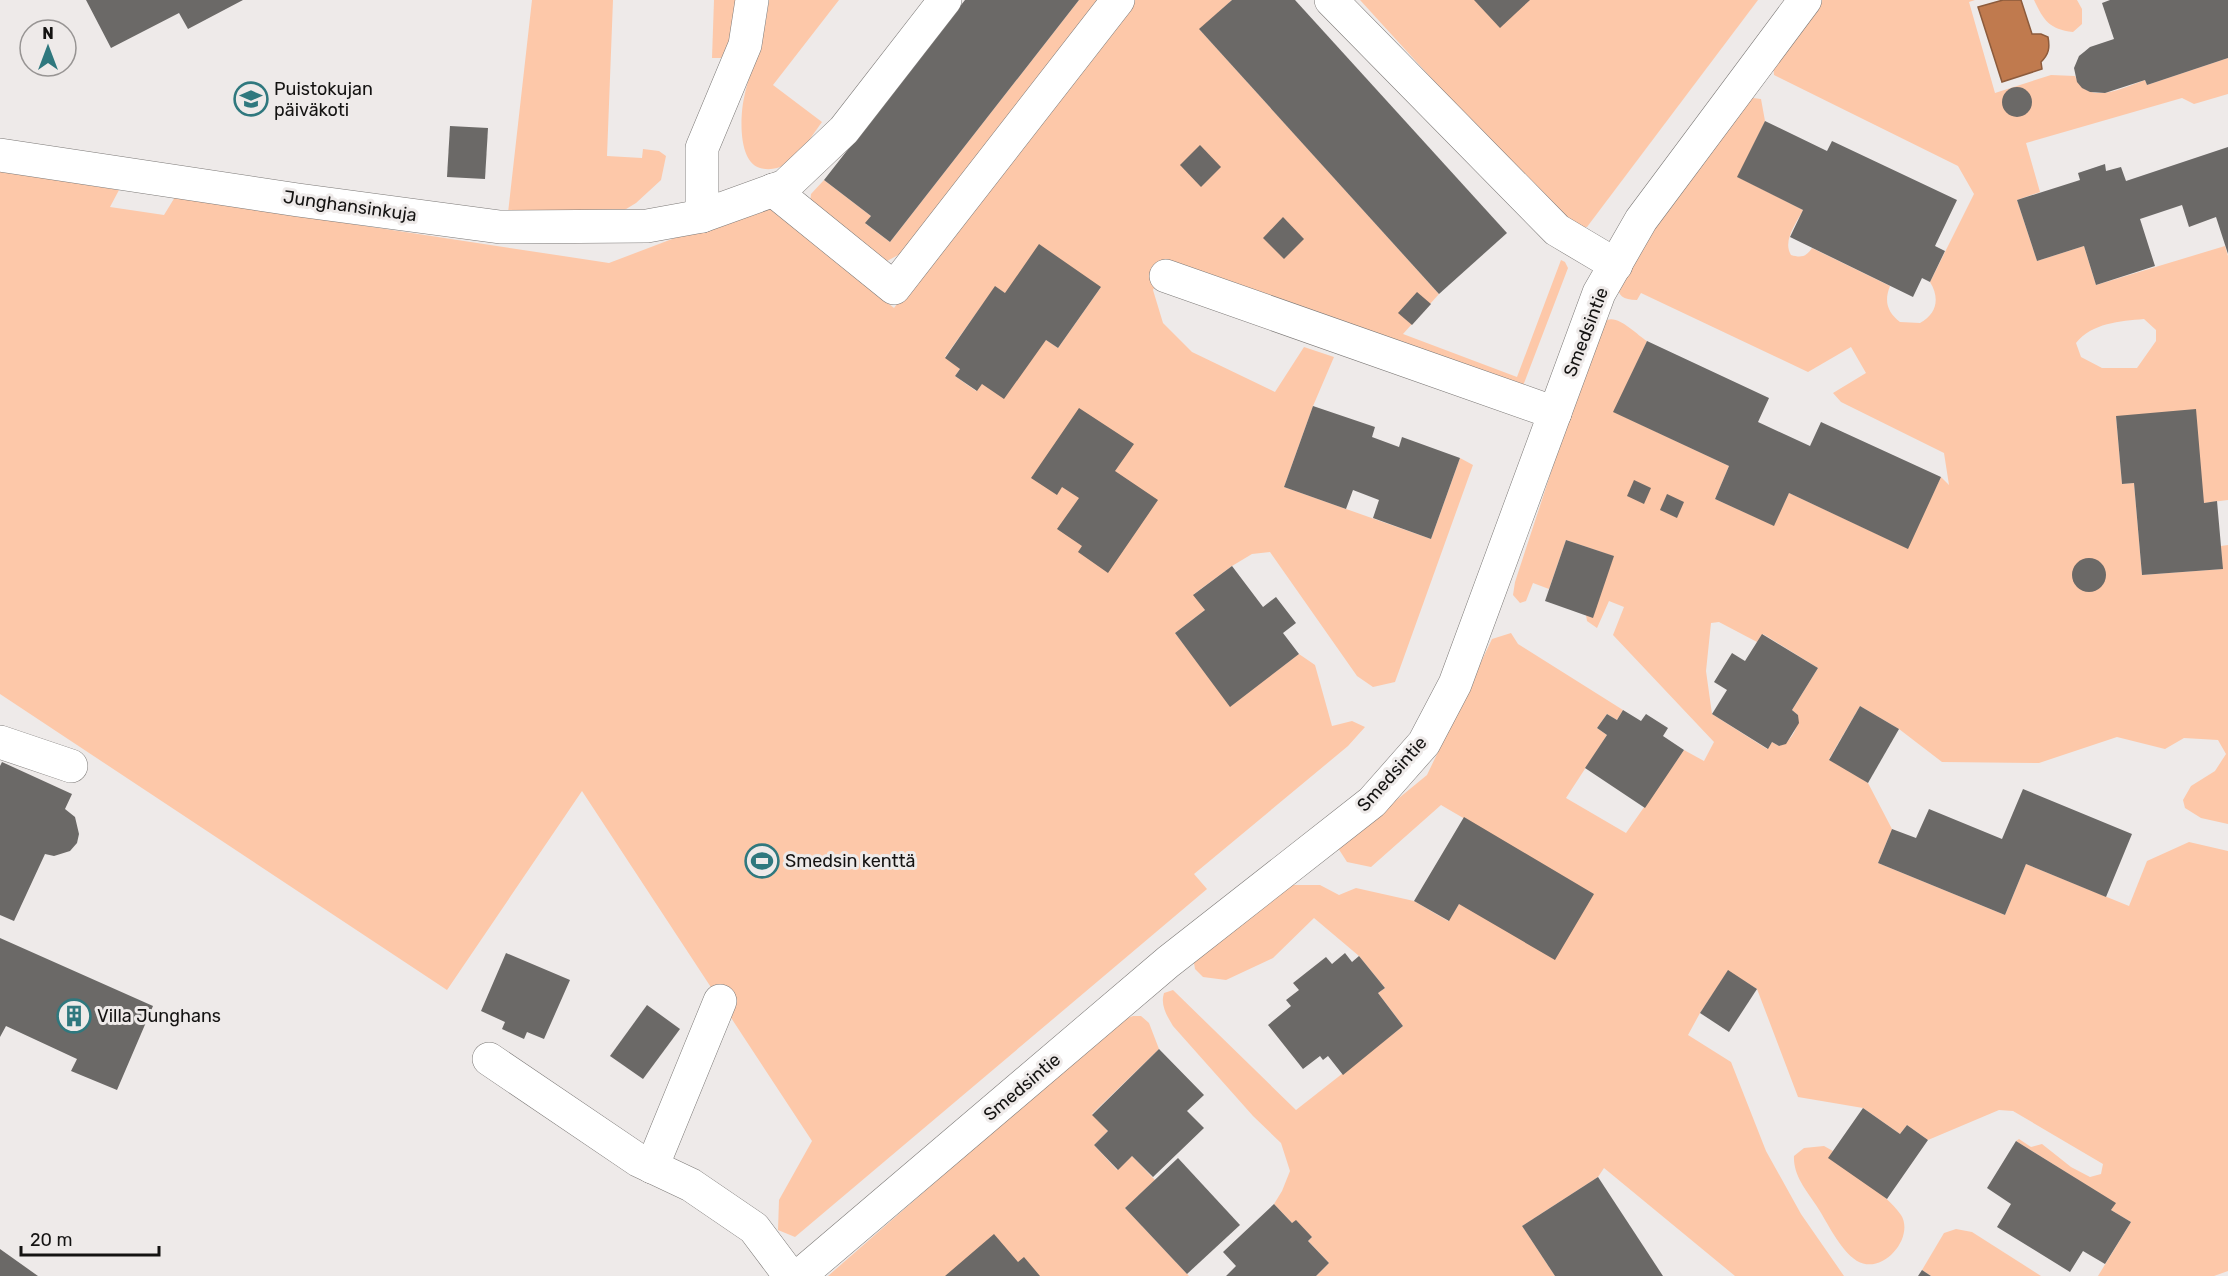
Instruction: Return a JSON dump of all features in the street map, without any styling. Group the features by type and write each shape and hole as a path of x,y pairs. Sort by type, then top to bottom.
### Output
{"street":[{"path":"702,216 702,148 745,45 752,0"},
{"name":"Junghansinkuja","path":"0,154 286,198 500,226 647,226 702,216 785,186 844,130 945,0"},
{"path":"773,190 894,288 1118,0"},
{"path":"1331,0 1557,230 1616,265"},
{"name":"Smedsintie","path":"800,1276 1168,962 1372,802 1424,743 1455,684 1599,292 1641,220 1805,0"},
{"path":"1166,276 1555,413"},
{"path":"0,742 71,766"},
{"path":"652,1167 720,1001"},
{"path":"489,1059 638,1160 691,1185 754,1228 790,1276"}],"shaded area":[{"path":"532,0 613,0 607,156 642,158 643,149 659,151 666,156 661,180 636,203 613,217 508,213"},
{"path":"714,0 738,0 730,45 721,58 712,58"},
{"path":"769,0 839,0 773,85 822,122 796,156 780,167 770,169 760,168 753,164 744,148 742,138 744,98 758,52"},
{"path":"1079,0 1100,0 902,253 887,261 878,260 810,203 811,194 824,180 871,216 866,224 890,242"},
{"path":"1129,0 1232,0 1200,30 1439,294 1403,334 1517,377 1561,260 1568,268 1521,391 1167,261 1153,290 1163,323 1192,352 1275,392 1304,347 1334,357 1313,406 1284,487 1431,539 1460,458 1473,465 1395,682 1373,687 1357,676 1270,552 1252,554 1194,594 1205,610 1175,633 1230,706 1299,654 1315,665 1332,726 1352,721 1365,727 1348,746 1194,874 1207,889 795,1237 778,1230 779,1200 812,1141 582,791 447,990 0,694 0,171 119,190 110,207 164,215 175,197 609,263 751,209 771,208 894,308","holes":["995,287 1005,293 1101,287 1058,348 1046,340 982,384 976,391 955,376 960,369 945,357"]},
{"path":"1360,0 1758,0 1587,227 1575,228 1561,220"},
{"path":"1816,0 1975,0 1969,2 1995,93 2051,75 2075,76 2088,91 2106,93 2145,80 2147,85 2228,58 2228,94 2194,104 2182,98 2026,143 2040,192 2017,200 2037,261 2084,246 2096,285 2225,246 2228,256 2228,500 2204,503 2116,416 2122,484 2134,483 2142,575 2222,569 2221,546 2228,545 2228,824 2201,818 2185,808 2183,800 2191,786 2215,771 2226,754 2218,740 2184,738 2165,749 2117,737 2039,763 1942,762 1899,729 1860,706 1829,759 1868,783 1892,829 1878,863 2005,915 2026,864 2129,906 2147,861 2189,842 2228,851 2228,1271 2214,1276 2098,1276 2131,1222 2111,1210 2115,1203 2016,1141 2019,1139 2031,1147 2042,1144 2071,1167 2090,1177 2101,1174 2103,1164 2013,1111 1999,1110 1928,1140 1907,1125 1900,1134 1863,1108 1798,1097 1757,989 1728,971 1688,1035 1731,1062 1766,1151 1801,1214 1844,1276 1735,1276 1604,1168 1598,1177 1522,1226 1555,1276 1316,1276 1329,1263 1308,1241 1312,1237 1296,1221 1292,1223 1274,1204 1290,1171 1281,1143 1253,1116 1173,1026 1166,1014 1164,993 1173,990 1296,1110 1403,1026 1378,993 1385,988 1359,956 1314,918 1273,958 1226,980 1203,977 1195,969 1193,957 1283,885 1320,885 1339,895 1356,888 1414,901 1448,921 1459,904 1593,894 1441,805 1371,867 1347,862 1338,848 1427,775 1492,639 1511,633 1518,644 1623,710 1617,720 1607,714 1597,728 1607,735 1566,798 1626,833 1684,750 1704,761 1714,742 1613,635 1624,607 1609,601 1597,628 1587,621 1586,615 1613,556 1566,540 1549,589 1533,583 1526,601 1520,603 1513,595 1515,582 1599,326 1607,320 1617,320 1647,341 1614,412 1729,466 1715,499 1773,525 1789,493 1907,548 1941,477 1949,485 1944,453 1841,402 1833,393 1866,373 1851,347 1808,372 1641,293 1637,300 1625,298 1619,292 1618,283 1621,271 1739,109 1753,98 1761,99 1765,121 1738,177 1803,210 1789,238 1791,255 1803,256 1812,248 1890,286 1887,297 1888,306 1900,322 1920,323 1930,315 1936,300 1930,282 1974,194 1958,166 1774,75 1773,62","holes":["2144,319 2156,330 2156,341 2137,368 2102,368 2081,357 2076,343 2090,331 2107,324","1719,622 1757,642 1763,634 1818,668 1792,710 1798,715 1797,724 1787,742 1779,746 1772,742 1767,749 1712,714 1706,671 1711,623"]},
{"path":"2003,0 2021,0 2032,34 2048,37 2049,44 2048,51 2041,62 2042,69 2002,82 1978,7"},
{"path":"2034,0 2077,0 2082,9 2082,24 2073,32 2058,29 2044,19"},
{"path":"1133,1016 1141,1016 1149,1023 1159,1049 1092,1114 1108,1131 1094,1145 1117,1170 1132,1156 1155,1180 1125,1208 1189,1276 828,1276 1118,1022"},
{"path":"1824,1146 1833,1151 1829,1158 1886,1198 1901,1215 1904,1234 1894,1252 1886,1259 1867,1264 1851,1256 1839,1243 1801,1182 1794,1163 1794,1156 1804,1148"},
{"path":"1956,1229 1972,1232 2041,1276 1931,1276 1922,1270 1944,1233"}],"building":[{"path":"86,0 243,0 188,29 179,13 111,48"},
{"path":"965,0 1079,0 890,242 865,223 871,216 824,180"},
{"path":"1232,0 1295,0 1507,233 1439,294 1199,29"},
{"path":"1474,0 1530,0 1500,28"},
{"path":"2110,0 2228,0 2228,58 2147,85 2145,80 2105,93 2090,92 2077,82 2074,68 2079,56 2090,47 2114,39 2102,3"},
{"path":"2017,87 2028,91 2032,102 2028,113 2017,117 2006,113 2002,102 2006,91"},
{"path":"1765,121 1827,151 1832,141 1957,200 1935,246 1945,251 1930,282 1922,278 1913,297 1790,237 1803,210 1737,177"},
{"path":"450,126 488,128 485,179 447,177"},
{"path":"1200,145 1221,167 1201,187 1180,165"},
{"path":"2228,147 2228,254 2216,217 2189,227 2182,205 2140,219 2155,266 2096,285 2084,246 2037,261 2017,200 2080,180 2078,173 2105,164 2106,171 2121,167 2126,181"},
{"path":"1283,217 1304,239 1284,259 1263,238"},
{"path":"1039,244 1101,287 1058,348 1046,340 1004,399 982,384 977,391 955,376 960,369 945,358 995,286 1005,293"},
{"path":"1417,292 1431,304 1412,325 1398,313"},
{"path":"1647,341 1769,398 1758,422 1810,446 1821,422 1941,477 1908,549 1789,493 1774,526 1715,499 1729,466 1613,412"},
{"path":"1313,406 1375,427 1372,437 1399,447 1402,437 1460,458 1431,539 1373,518 1379,500 1353,490 1346,509 1284,487"},
{"path":"1079,408 1134,444 1115,471 1158,500 1108,573 1078,552 1082,546 1057,529 1079,498 1062,487 1057,495 1031,478"},
{"path":"2196,409 2204,503 2217,501 2223,569 2142,575 2134,483 2122,484 2116,416"},
{"path":"1634,480 1651,488 1644,504 1627,496"},
{"path":"1667,494 1684,502 1677,518 1660,510"},
{"path":"1566,540 1614,556 1593,618 1545,601"},
{"path":"2089,558 2101,563 2106,575 2101,587 2089,592 2077,587 2072,575 2077,563"},
{"path":"1232,566 1263,607 1276,597 1296,623 1283,633 1299,654 1230,707 1175,633 1205,610 1193,595"},
{"path":"1762,634 1818,668 1792,710 1798,715 1799,723 1786,744 1779,746 1772,742 1768,749 1712,714 1727,690 1714,682 1732,653 1745,661"},
{"path":"1860,706 1899,729 1868,783 1829,760"},
{"path":"1623,710 1641,721 1646,714 1668,728 1663,736 1684,750 1645,808 1585,768 1607,735 1597,728 1607,714 1617,720"},
{"path":"2,762 72,794 65,809 75,817 79,834 77,843 70,851 54,856 45,854 14,921 0,915 0,766"},
{"path":"2023,789 2132,834 2106,897 2026,864 2005,915 1878,863 1892,829 1916,838 1929,809 2002,839"},
{"path":"1464,817 1594,894 1555,960 1459,904 1449,921 1414,901"},
{"name":"Villa Junghans","path":"0,938 153,1006 117,1090 71,1071 77,1059 6,1026 0,1037"},
{"path":"506,953 570,980 544,1039 527,1032 524,1039 502,1029 505,1022 481,1011"},
{"path":"1345,953 1352,962 1359,956 1385,988 1378,993 1403,1026 1343,1075 1328,1056 1323,1060 1320,1056 1303,1069 1268,1025 1291,1006 1286,1000 1299,990 1293,983 1326,957 1332,964"},
{"path":"1728,970 1757,989 1729,1032 1700,1013"},
{"path":"647,1005 680,1029 643,1079 610,1056"},
{"path":"1159,1049 1204,1095 1187,1111 1204,1128 1153,1177 1132,1156 1118,1170 1094,1145 1108,1131 1092,1115"},
{"path":"1863,1108 1900,1134 1907,1125 1928,1140 1887,1199 1828,1158"},
{"path":"2016,1141 2116,1203 2111,1210 2131,1222 2105,1264 2083,1251 2070,1272 1997,1227 2011,1204 1987,1188"},
{"path":"1178,1158 1240,1225 1187,1274 1125,1208"},
{"path":"1598,1177 1663,1276 1555,1276 1522,1226"},
{"path":"1274,1204 1292,1223 1296,1220 1312,1237 1308,1241 1329,1263 1316,1276 1226,1276 1236,1266 1223,1252"},
{"path":"994,1234 1018,1262 1024,1257 1040,1276 945,1276"},
{"path":"0,1249 38,1276 0,1276"},
{"path":"1922,1270 1931,1276 1918,1276"}],"place":[{"name":"Puistokujan päiväkoti","path":"251,99"},
{"name":"Smedsin kenttä","path":"762,861"},
{"name":"Villa Junghans","path":"74,1016"}]}
